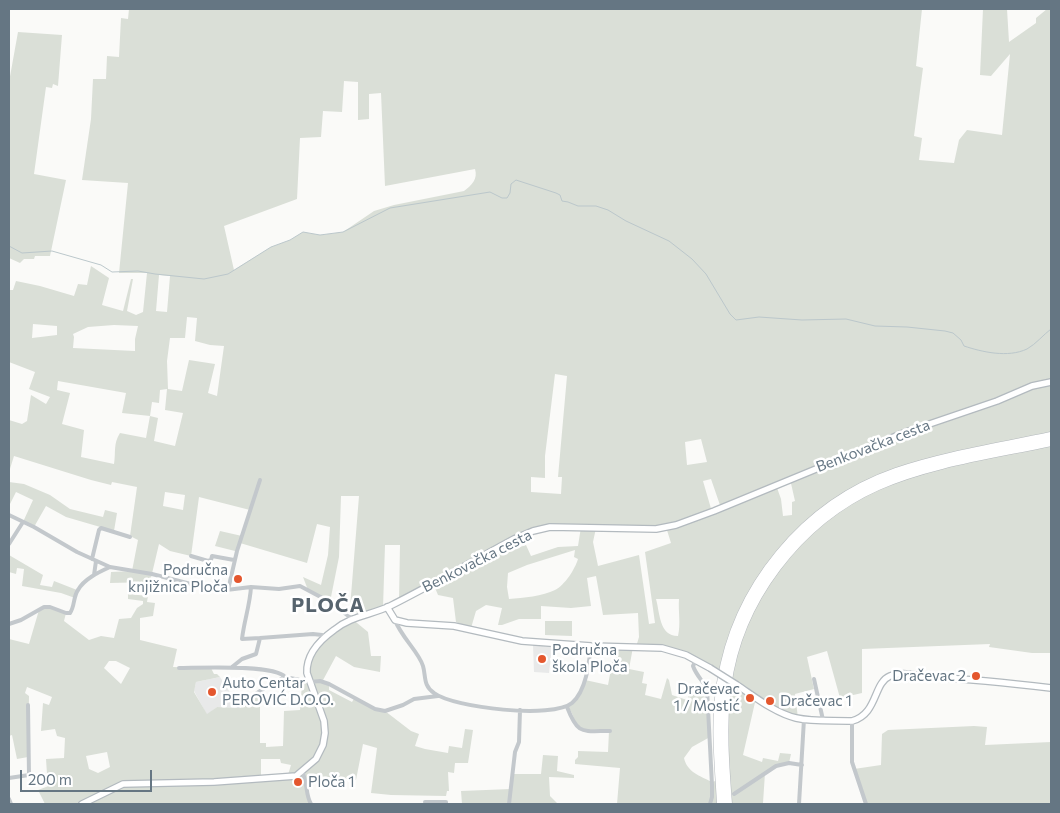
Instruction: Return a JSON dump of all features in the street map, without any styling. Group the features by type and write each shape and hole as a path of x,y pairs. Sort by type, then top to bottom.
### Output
{"highway":[{"path":"721,804 717,735 718,708 724,668 740,616 752,592 777,556 814,518 834,504 875,481 897,472 950,457 1051,436"},
{"path":"728,804 724,711 731,665 745,621 758,596 783,560 818,524 836,510 878,486 927,470 1051,442"}],"main road":[{"name":"Benkovačka cesta","path":"302,772 316,759 323,745 325,733 324,720 307,673 306,665 313,650 325,637 351,618 387,607 514,539 533,531 550,527 656,529 676,525 906,432 997,401 1032,386 1051,382"},
{"path":"387,607 395,620 407,623 454,626 522,641 662,648 686,655 769,706 794,717 804,719 852,721 859,719 867,712 882,683 888,676 898,674 953,677 1051,688"},
{"path":"82,804 124,784 260,780 287,778 302,772"}],"street":[{"path":"228,590 234,560 260,480"},
{"path":"9,515 110,567 152,574 218,591 251,588 279,589 300,586 330,602 351,618"},
{"path":"9,544 23,522"},
{"path":"94,575 94,560 99,530 101,528 130,537"},
{"path":"191,556 208,561 211,560 212,556 234,560"},
{"path":"9,624 44,608 50,607 70,613 77,590 94,575 110,567"},
{"path":"251,588 250,603 244,619 242,639 313,634 325,637"},
{"path":"395,620 398,629 423,666 424,678 428,688 438,696 454,703 477,708 538,710 567,707 574,702 585,680 592,646"},
{"path":"232,667 242,659 256,654 260,638"},
{"path":"696,660 693,666 707,689 712,785 710,804"},
{"path":"179,668 232,667 277,671 285,677 310,682 320,681 329,684 375,709 385,711 414,699 438,696"},
{"path":"238,706 269,685 285,677"},
{"path":"814,680 823,720"},
{"path":"9,778 29,775 28,705"},
{"path":"567,707 574,725 578,728 585,731 610,731"},
{"path":"509,804 515,752 519,742 520,710"},
{"path":"799,804 804,719"},
{"path":"852,721 852,762 866,804"},
{"path":"734,794 776,766 802,765"},
{"path":"302,772 306,778 311,804"},
{"path":"9,799 11,804"},
{"path":"425,802 446,802 446,804"}],"shaded area":[{"path":"129,9 922,9 916,66 923,68 914,136 922,138 919,160 954,163 959,140 967,130 1002,135 1010,54 991,76 980,75 983,9 1007,9 1009,42 1036,23 1036,18 1047,9 1051,9 1051,653 1032,653 989,647 990,644 862,649 862,693 840,698 827,651 807,657 814,689 795,694 798,718 756,698 743,755 762,762 763,758 778,761 780,753 791,754 789,763 776,766 765,773 763,803 779,804 617,804 620,768 575,764 578,751 608,752 609,731 583,729 576,722 567,707 574,702 585,680 608,685 615,647 633,647 629,669 644,672 642,683 647,684 645,695 661,699 667,678 672,695 687,700 689,694 707,697 710,737 692,747 684,758 691,770 712,782 722,779 725,678 675,651 636,647 639,637 638,613 603,615 596,576 587,578 591,606 571,608 541,606 541,619 519,619 498,625 502,608 486,605 476,611 471,628 456,622 453,598 438,595 433,583 399,601 400,545 385,545 383,608 358,613 350,608 359,496 341,496 339,557 330,602 308,590 303,577 321,585 328,555 330,527 317,524 307,563 240,543 237,551 235,551 215,546 220,531 242,536 250,510 199,497 191,556 170,551 159,544 150,582 110,583 111,572 132,571 138,540 130,536 137,487 112,482 111,485 91,480 14,456 9,472 9,420 22,424 27,421 31,395 46,404 50,397 29,389 35,372 9,362 9,290 13,290 16,281 74,296 78,284 87,285 91,266 109,278 102,305 123,311 131,279 133,279 127,311 136,315 143,312 147,273 119,273 128,183 82,180 91,119 93,79 106,79 107,56 119,57 121,18 128,19","holes":["344,81 358,82 358,120 369,119 369,94 381,93 385,186 475,169 475,179 464,191 394,205 374,211 343,232 320,235 303,232 290,240 271,247 234,270 224,226 297,199 300,138 321,137 323,111 342,112","159,275 170,276 167,312 156,311","187,317 197,318 195,341 224,346 217,396 208,393 215,364 189,360 182,391 168,389 167,361 170,338 185,338","33,324 57,326 57,335 32,338","138,326 135,351 73,348 73,334 88,327","555,374 567,376 558,477 562,477 561,494 531,492 531,477 545,478 545,456","58,381 126,393 122,413 150,416 146,438 120,433 116,444 114,464 81,457 84,430 62,424 70,393 57,390","167,389 165,410 183,413 175,446 154,441 158,418 150,416 152,402 159,403 160,390","701,439 707,462 687,465 685,442","711,479 721,508 712,512 703,481","790,479 795,501 792,502 792,515 783,516 781,499 776,485","165,492 185,495 183,510 163,506","550,527 581,527 578,546 558,547 531,556 526,545 514,549 506,543","666,527 671,543 645,552 655,623 649,624 639,555 598,566 593,542 596,528","575,550 574,557 578,559 575,567 559,588 539,595 509,599 507,587 508,573","656,599 679,599 678,636 667,632 661,623"]},
{"path":"18,32 62,35 58,86 53,84 52,88 46,87 34,174 66,180 50,256 35,256 34,259 24,259 20,263 9,258 9,82"},
{"path":"9,482 24,484 50,495 70,509 103,517 105,510 117,513 114,531 66,517 46,506 34,527 23,522 33,500 16,492 9,506"},
{"path":"9,555 43,575 40,585 52,587 54,581 77,590 75,598 61,593 22,586 24,569 17,568 16,574 9,572"},
{"path":"128,594 148,596 147,602 155,603 153,616 140,618 140,640 177,649 173,667 211,668 214,674 220,677 196,682 194,692 207,714 217,707 240,708 259,695 260,743 266,743 266,747 283,746 284,711 300,710 302,684 310,682 308,671 313,653 319,645 351,618 368,632 371,656 381,656 380,672 354,667 336,656 322,682 329,684 329,690 352,702 355,697 375,709 385,711 411,731 419,734 415,746 448,753 449,746 462,748 465,729 473,730 468,763 455,763 454,773 448,772 449,791 447,791 446,796 371,793 377,748 363,744 356,780 309,775 306,784 311,804 45,804 38,790 54,784 52,774 47,774 46,759 64,758 65,738 57,736 55,729 41,731 43,703 49,705 52,697 27,687 25,693 29,696 28,757 17,759 12,735 9,736 9,639 29,644 39,610 50,607 66,613 64,621 89,640 101,636 114,638 119,619 131,618 137,608 143,604 143,601 128,599","holes":["109,661 116,661 130,668 121,684 104,668","107,752 110,767 98,773 89,769 86,756","261,759 280,759 281,763 291,765 287,778 261,779"]},
{"path":"545,621 572,621 572,636 545,635"},
{"name":"Područna škola Ploča","path":"533,645 552,647 549,673 534,672"},
{"path":"220,677 240,708 217,707 207,715 194,691 196,682"},
{"path":"987,727 985,745 1051,742 1051,804 866,804 854,769 881,765 882,734 888,730"},
{"path":"543,755 558,756 557,771 574,775 574,778 549,777 550,796 558,804 462,804 461,791 511,789 513,774 541,774"}],"waterway":[{"path":"9,246 22,253 52,251 101,265 112,272 138,271 204,279 228,274 271,247 290,240 303,232 320,235 343,232 390,208 490,192 502,198 507,198 510,193 511,184 516,180 556,193 560,195 562,201 578,206 596,206 608,210 626,221 669,241 692,259 706,274 730,314 736,320 759,317 802,320 846,319 875,326 945,331 953,333 961,340 964,346 1003,354 1020,352 1027,349 1051,329"}],"place":[{"name":"Područna knjižnica Ploča","path":"238,579"},
{"name":"Područna škola Ploča","path":"542,659"},
{"name":"Dračevac 2","path":"976,676"},
{"name":"Auto Centar PEROVIĆ D.O.O.","path":"212,692"},
{"name":"Dračevac 1 / Mostić","path":"750,698"},
{"name":"Dračevac 1","path":"770,701"},
{"name":"Ploča 1","path":"298,782"}],"district":[{"name":"PLOČA","path":"328,605"}]}
